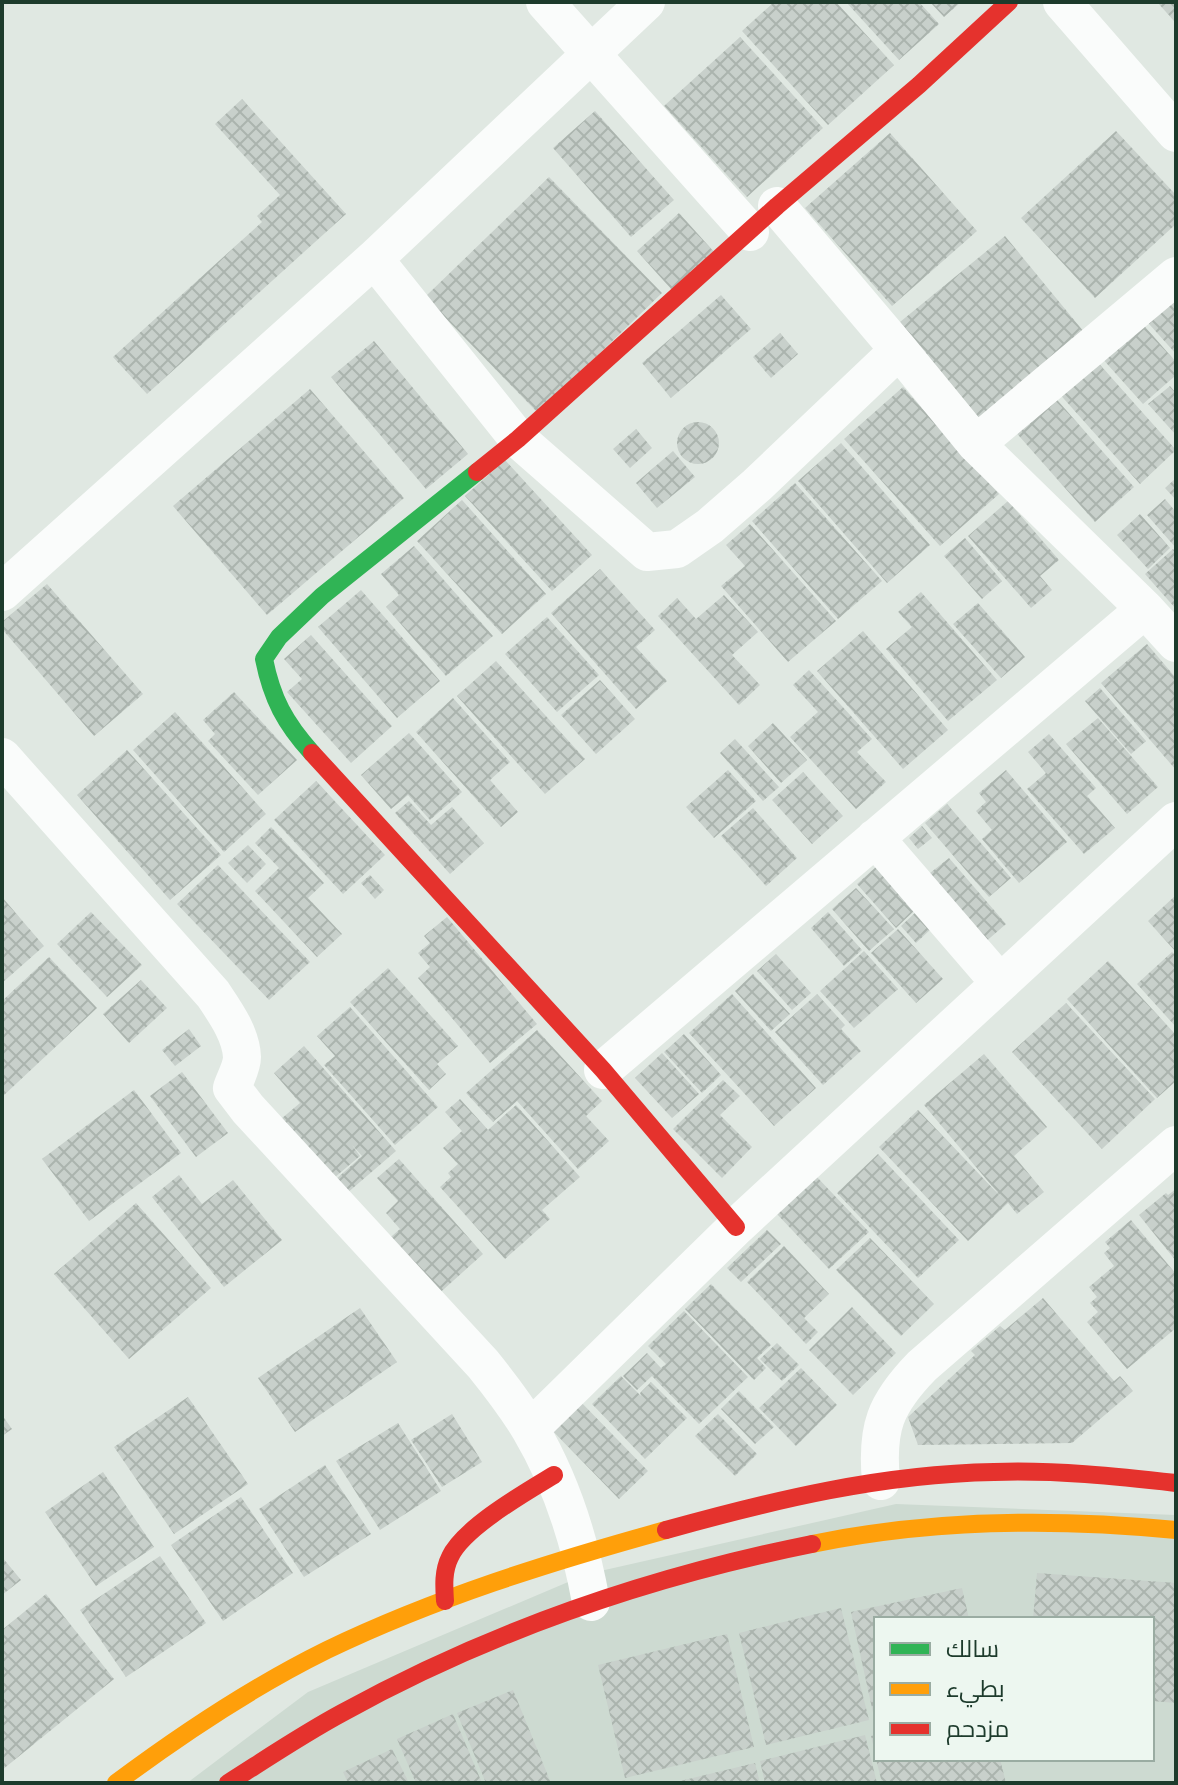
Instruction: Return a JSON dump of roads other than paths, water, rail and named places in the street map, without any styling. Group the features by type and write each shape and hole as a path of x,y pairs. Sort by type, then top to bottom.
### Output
{"street":[{"path":"545,2 750,232"},
{"path":"2,592 374,259 646,2"},
{"path":"736,1227 603,1070 293,732 277,705 264,659 279,637 322,596 518,439 1009,2"},
{"path":"1062,2 1176,133"},
{"path":"777,206 976,444 1176,643"},
{"path":"374,259 518,439 647,552 677,549 710,526 899,350"},
{"path":"976,444 1176,276"},
{"path":"603,1070 1145,609"},
{"path":"2,757 213,994 236,1035 242,1059 232,1088 248,1109 483,1364 508,1396 530,1429 570,1514 591,1602"},
{"path":"530,1429 736,1227 1176,821"},
{"path":"875,838 1000,983"},
{"path":"881,1481 878,1456 881,1430 890,1406 904,1385 1176,1145"},
{"path":"116,1783 192,1728 269,1681 327,1651 445,1601 582,1554 763,1504 821,1490 881,1481 967,1473 1053,1472 1176,1483"},
{"path":"445,1601 446,1565 459,1542 478,1525 554,1475"},
{"path":"228,1783 329,1720 423,1670 507,1633 666,1579 741,1559 842,1538 906,1529 996,1522 1061,1522 1125,1524 1176,1530"}]}
